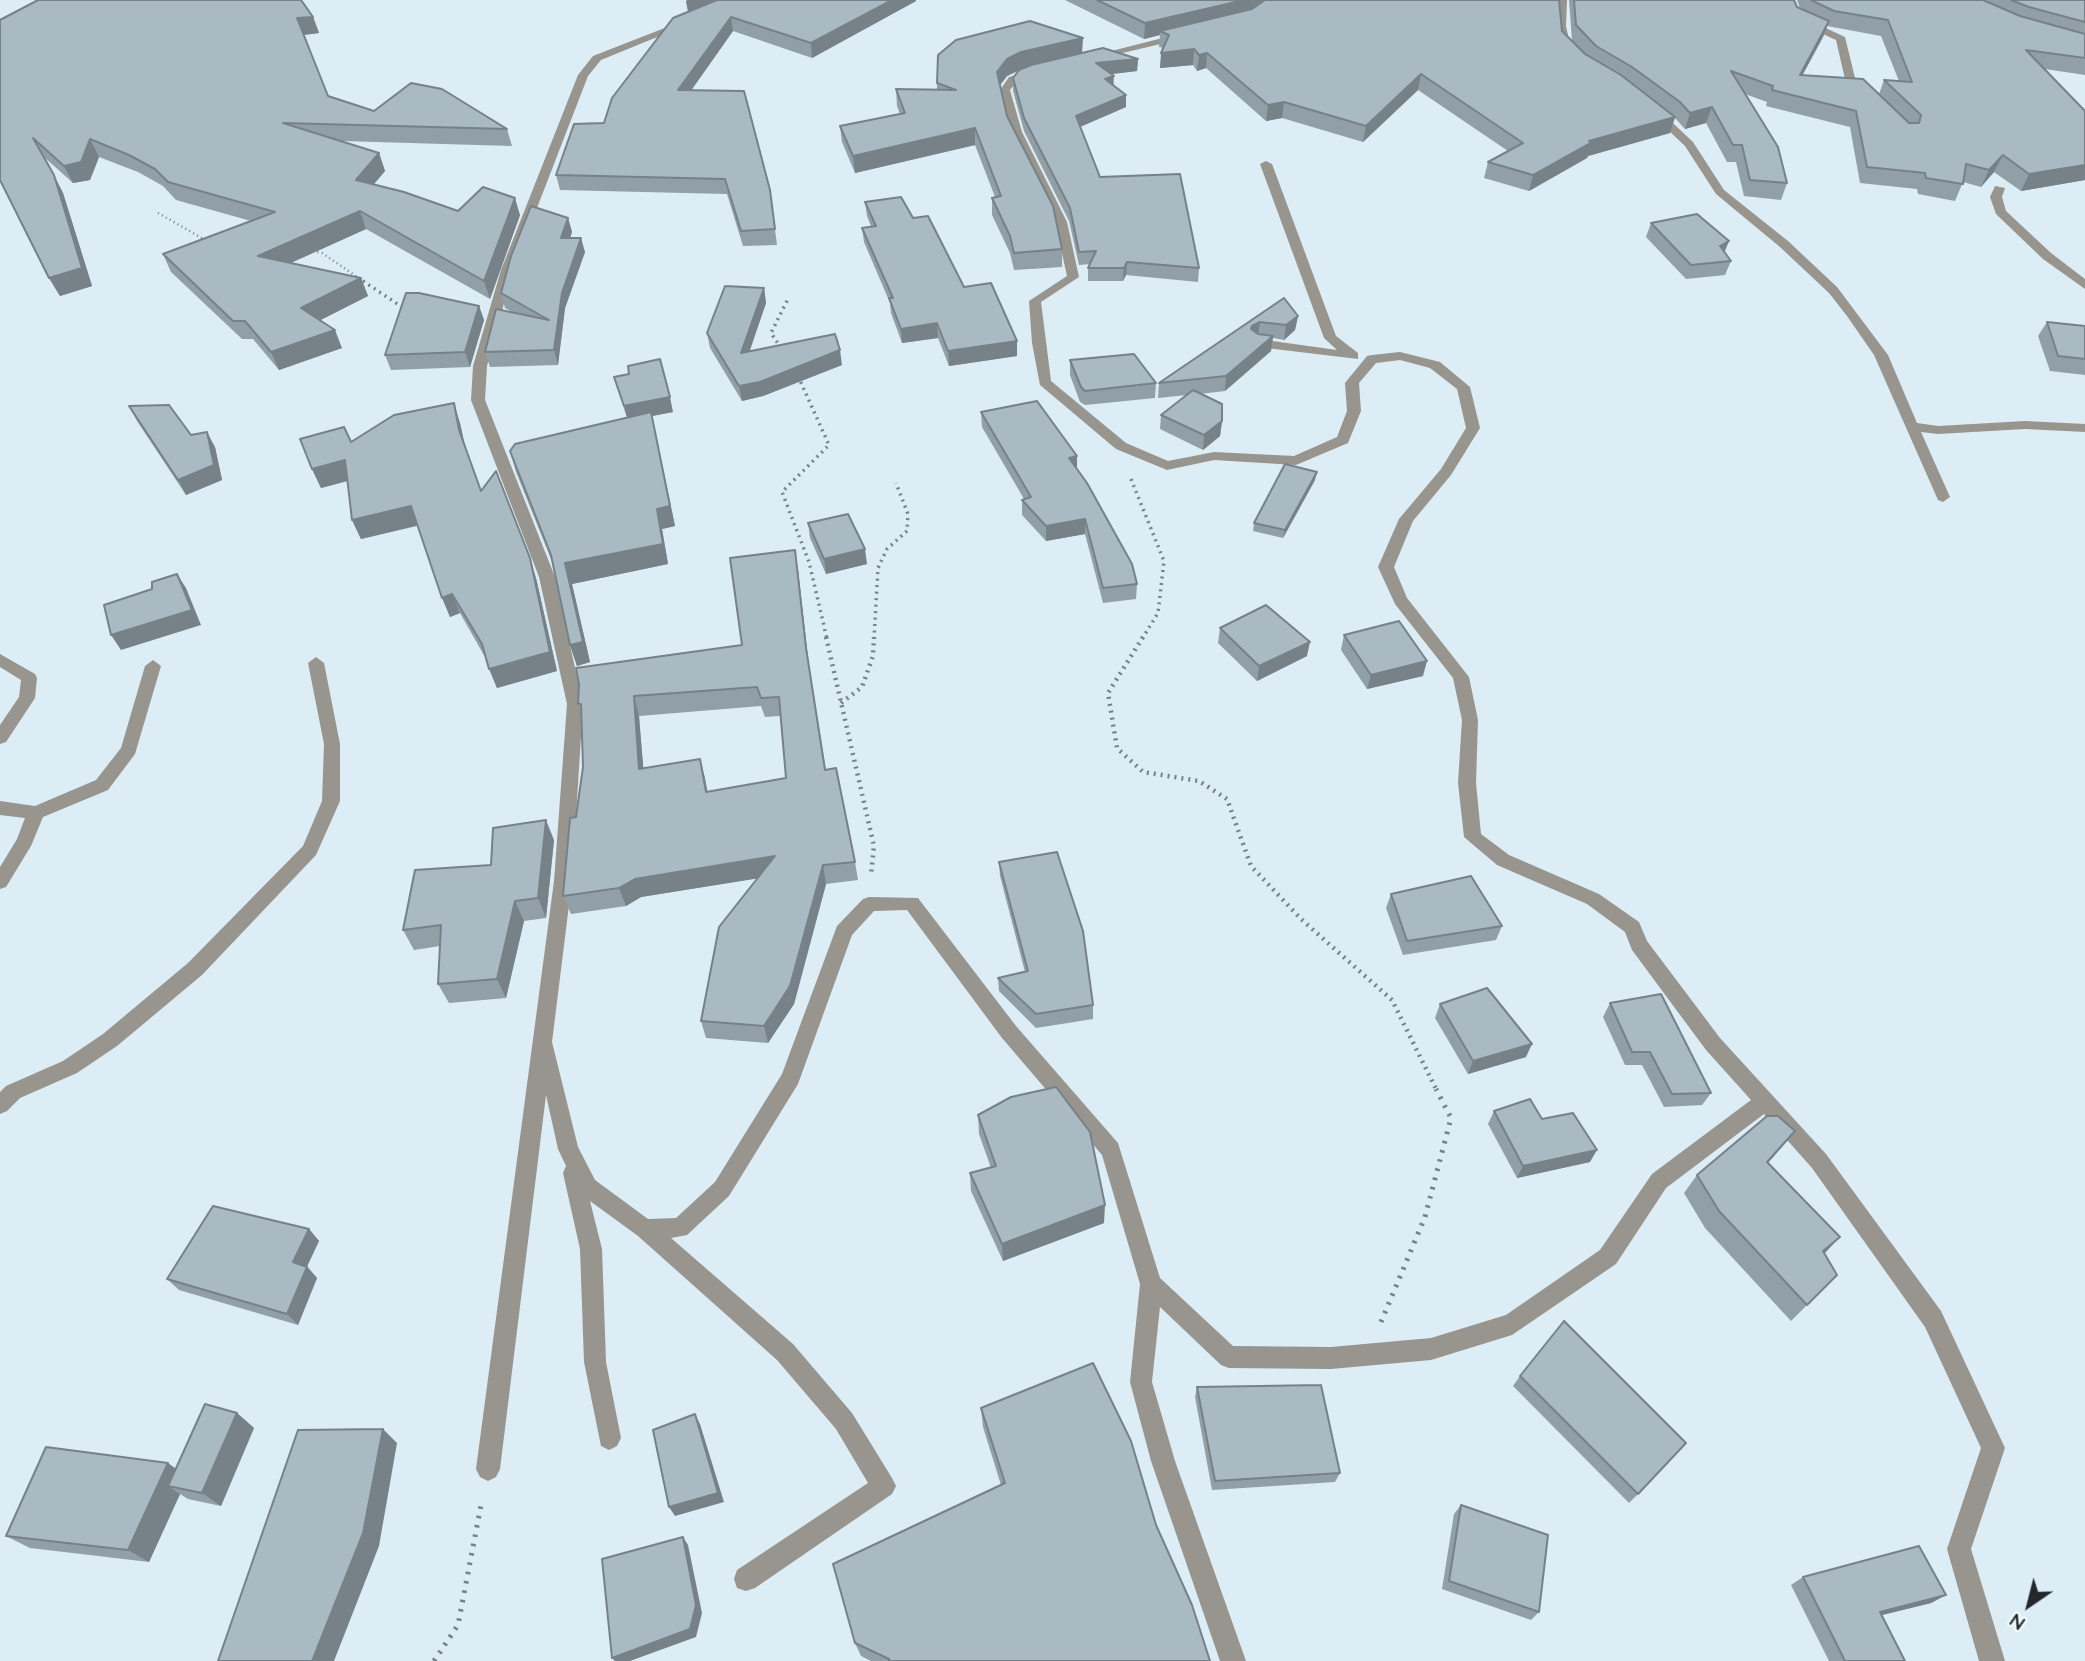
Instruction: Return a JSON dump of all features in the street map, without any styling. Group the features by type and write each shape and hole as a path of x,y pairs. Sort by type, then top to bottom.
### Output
{"street":[{"path":"1562,0 1564,43 1571,51"},
{"path":"1790,0 1796,18 1824,29 1840,39 1850,79 1879,107"},
{"path":"488,1469 541,1033 563,881 575,704 547,577 478,400 480,366 507,270 583,75 597,58 700,18"},
{"path":"1084,60 1188,34"},
{"path":"1049,68 1013,79 1005,90 1016,132 1061,222 1073,276 1035,301 1038,343 1045,382 1121,446 1167,466 1214,456 1296,461 1343,440 1354,411 1352,383 1372,359"},
{"path":"1641,101 1669,122 1689,144 1720,192 1784,244 1846,305 1881,355 1943,497"},
{"path":"1266,164 1330,338 1353,356"},
{"path":"1998,188 1996,197 2000,212 2047,256 2085,285"},
{"path":"1258,343 1372,359 1400,356 1435,365 1463,387 1473,428 1446,472 1406,519 1387,567 1400,600 1461,677 1470,720 1467,783 1473,837 1503,860 1593,899 1632,927 1639,945 1713,1044 1819,1161 1933,1319 1993,1448 1959,1549 1993,1661"},
{"path":"1912,426 1938,430 2025,425 2085,428"},
{"path":"0,660 29,678 27,698 0,738"},
{"path":"0,1105 13,1091 70,1067 110,1040 195,969 310,850 331,801 332,744 316,663"},
{"path":"0,808 36,813 102,785 129,750 153,666"},
{"path":"0,882 25,841 36,813"},
{"path":"645,1229 680,1228 722,1189 791,1078 844,931 869,904 912,903 1009,1032 1111,1150 1151,1284 1141,1382 1163,1461 1233,1661"},
{"path":"541,1033 591,1249 594,1362 609,1438"},
{"path":"1151,1284 1229,1357 1331,1358 1431,1349 1512,1324 1608,1257 1659,1181 1765,1102"},
{"path":"568,1149 588,1187 645,1229 785,1352 844,1421 884,1486 746,1579"}],"path":[{"path":"158,213 212,244"},
{"path":"310,250 322,253 408,310"},
{"path":"785,354 771,333 788,299"},
{"path":"797,374 829,445 782,492 809,562 874,846 869,904"},
{"path":"1128,473 1164,562 1158,613 1108,693 1117,748 1143,772 1199,781 1227,799 1251,866 1301,919 1391,1000 1451,1118 1425,1217 1367,1355"},
{"path":"841,703 862,687 873,656 878,568 887,549 907,531 908,514 896,483"},
{"path":"434,1661 458,1625 488,1469"}],"building":[{"path":"38,0 301,0 313,17 297,18 328,96 374,111 411,83 442,89 507,129 283,123 379,153 356,180 404,192 458,211 483,187 515,198 484,281 360,211 258,256 361,278 301,308 335,330 271,352 245,321 233,321 163,254 275,212 168,182 155,169 90,139 81,162 64,166 33,138 54,175 82,268 49,278 0,180 0,20"},
{"path":"717,0 892,0 811,43 731,17 678,90 744,91 770,190 775,229 741,231 725,179 556,175 574,124 604,123 612,98 673,18"},
{"path":"1097,0 1244,0 1145,23"},
{"path":"1265,0 1559,0 1562,31 1585,54 1621,75 1675,117 1589,141 1592,142 1533,175 1488,162 1523,143 1421,74 1366,126 1284,102 1268,105 1207,53 1199,55 1194,49 1161,53 1169,35 1160,31 1252,9"},
{"path":"1574,0 1794,0 1797,7 1829,21 1800,75 1863,79 1909,123 1919,123 1921,115 1884,80 1912,82 1888,20 1834,11 1811,0 1983,0 2020,16 2085,34 2085,58 2026,50 2085,111 2085,165 2029,174 2003,155 1989,170 1966,164 1963,184 1926,178 1925,173 1867,167 1856,111 1772,90 1773,86 1731,71 1778,147 1787,183 1750,180 1742,145 1733,145 1712,107 1690,113 1680,102 1632,67 1596,46 1576,25"},
{"path":"2011,0 2085,0 2085,22 2029,7"},
{"path":"1030,21 1083,38 1021,52 1007,59 997,72 1007,116 1053,206 1062,249 1014,253 1010,236 992,198 1001,196 975,128 853,156 840,126 905,113 896,89 956,90 937,83 938,55 956,40"},
{"path":"1103,48 1138,59 1096,63 1114,76 1105,79 1126,95 1076,116 1100,177 1180,174 1199,268 1127,262 1124,268 1088,268 1096,251 1079,252 1070,208 1024,118 1013,78 1019,70 1031,65"},
{"path":"901,197 913,218 928,216 964,287 991,283 1017,341 948,351 937,323 901,329 889,298 893,298 862,228 876,226 865,202"},
{"path":"531,206 568,218 561,238 581,238 562,293 554,350 485,352 496,309 549,320 501,293 511,256"},
{"path":"1697,214 1729,241 1720,246 1731,261 1691,265 1651,223"},
{"path":"725,286 764,288 741,353 835,334 840,350 760,382 739,386 707,333"},
{"path":"406,293 419,293 479,306 465,352 385,355"},
{"path":"1284,298 1298,316 1286,325 1260,322 1252,326 1251,329 1258,334 1273,336 1226,376 1159,383"},
{"path":"2047,322 2085,326 2085,359 2058,356"},
{"path":"1134,354 1156,383 1085,391 1070,360"},
{"path":"660,359 670,397 624,406 614,377 629,374 628,366"},
{"path":"1193,390 1222,404 1222,421 1204,435 1161,415"},
{"path":"1037,401 1077,456 1069,458 1087,483 1132,564 1137,584 1103,588 1085,519 1046,526 1022,500 1031,497 981,412"},
{"path":"454,403 459,430 481,491 496,471 530,558 550,652 489,669 482,644 452,594 442,598 411,506 352,520 345,460 312,469 300,439 344,427 351,442 394,415"},
{"path":"169,405 191,435 207,432 214,465 178,480 129,406"},
{"path":"651,412 670,506 657,509 663,544 565,563 583,642 570,645 551,555 510,451 515,444"},
{"path":"1285,464 1317,472 1285,530 1254,523"},
{"path":"848,514 865,549 824,559 808,523"},
{"path":"795,550 806,648 825,770 836,768 855,862 823,865 790,986 764,1026 701,1021 719,927 775,856 635,879 619,888 563,896 570,818 576,817 583,767 581,704 578,704 576,668 742,645 730,558","holes":["757,687 761,698 779,697 786,778 706,792 700,759 639,769 634,696"]},
{"path":"177,574 192,610 111,635 104,605 152,589 152,582"},
{"path":"1266,605 1310,642 1259,666 1220,628"},
{"path":"1399,621 1427,661 1371,675 1344,635"},
{"path":"546,820 538,898 515,901 497,979 438,984 441,925 403,930 415,870 491,865 493,828"},
{"path":"1057,852 1083,931 1093,1005 1036,1014 998,978 1028,971 999,862"},
{"path":"1471,876 1502,926 1407,941 1391,894"},
{"path":"1487,988 1532,1044 1473,1061 1440,1004"},
{"path":"1661,994 1711,1093 1672,1094 1650,1052 1632,1052 1610,1003"},
{"path":"1056,1087 1090,1132 1105,1205 1002,1244 970,1173 996,1166 978,1115 1011,1097"},
{"path":"1530,1099 1542,1119 1573,1113 1597,1150 1523,1166 1494,1111"},
{"path":"1767,1116 1778,1116 1795,1131 1767,1162 1840,1237 1823,1251 1837,1275 1807,1305 1719,1211 1697,1175"},
{"path":"213,1206 309,1229 293,1262 307,1267 287,1314 167,1279"},
{"path":"1564,1321 1686,1443 1638,1494 1520,1376"},
{"path":"1093,1363 1131,1441 1156,1525 1192,1605 1210,1661 889,1661 855,1643 833,1564 1005,1483 981,1408"},
{"path":"1321,1385 1340,1473 1215,1481 1197,1387"},
{"path":"205,1404 237,1413 202,1493 168,1486"},
{"path":"695,1414 718,1493 669,1507 653,1430"},
{"path":"383,1429 363,1533 312,1661 218,1661 298,1430"},
{"path":"46,1447 168,1463 128,1550 6,1536"},
{"path":"1461,1505 1548,1535 1539,1612 1449,1581"},
{"path":"683,1537 696,1605 690,1629 612,1658 602,1559"},
{"path":"1919,1546 1946,1595 1880,1612 1905,1661 1845,1661 1803,1577"}]}
